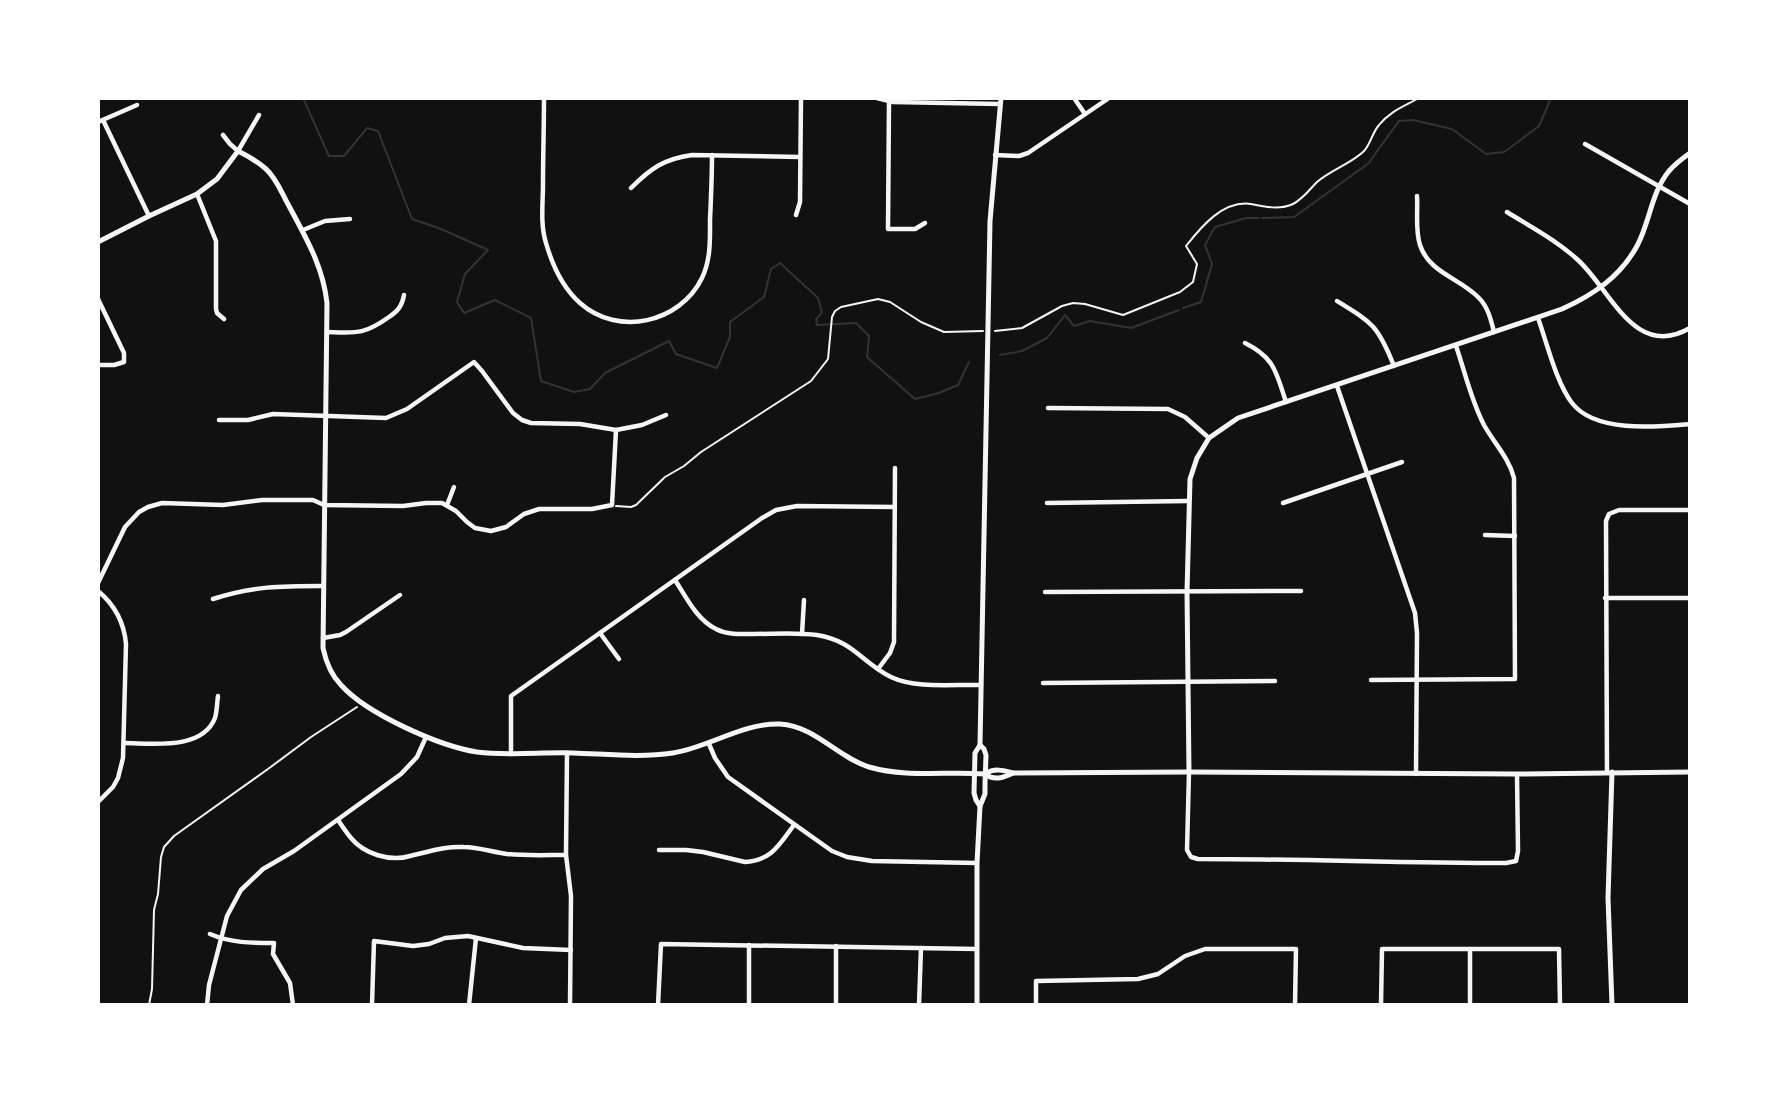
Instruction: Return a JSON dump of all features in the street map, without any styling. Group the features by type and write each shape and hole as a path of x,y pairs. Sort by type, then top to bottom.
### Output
{"street":[{"path":"544,98 542,219 546,243 559,274 572,295 586,308 606,318 635,322 662,316 690,296 700,281 709,254 712,155"},
{"path":"796,215 800,202 801,98"},
{"path":"877,98 889,102 1000,101 990,221 980,745 975,753 974,773 974,793 980,806"},
{"path":"1074,98 1085,114"},
{"path":"995,155 1019,156 1028,153 1109,98"},
{"path":"889,102 888,229 915,229 925,223"},
{"path":"136,105 101,121 149,216"},
{"path":"98,242 197,194 217,179 259,115"},
{"path":"223,135 229,143 266,169 274,178 303,230 323,278 327,303 327,332 322,638 326,660 341,686 362,703 426,737 450,746 511,754 655,755 709,744 751,727 783,724 812,733 844,756 869,767 908,773 985,774 992,770 1013,773 1690,772"},
{"path":"1585,144 1690,204"},
{"path":"1517,774 1516,861 1424,863 1191,857 1187,850 1189,479 1209,438 1238,418 1538,318 1574,304 1601,288 1615,275 1636,247 1660,186 1671,169 1690,153"},
{"path":"631,188 653,168 675,158 692,155 800,156"},
{"path":"197,194 216,241 216,309 224,318"},
{"path":"1417,196 1417,229 1423,253 1437,270 1478,297 1489,314 1494,332"},
{"path":"1507,212 1560,245 1580,262 1628,321 1644,333 1669,336 1690,328"},
{"path":"303,230 325,221 350,219"},
{"path":"327,332 358,333 373,329 402,306 404,295"},
{"path":"98,299 124,352 124,362 98,365"},
{"path":"1337,301 1368,321 1378,331 1394,366"},
{"path":"1538,318 1562,386 1573,404 1583,413 1603,423 1614,425 1690,424"},
{"path":"1245,343 1259,350 1271,362 1286,402"},
{"path":"1371,680 1515,678 1515,487 1512,470 1479,413 1456,346"},
{"path":"219,420 248,420 273,414 380,418 398,414 474,362 513,412 531,423 580,424 616,430 642,425 666,415"},
{"path":"1337,386 1415,613 1416,774"},
{"path":"1048,408 1168,409 1185,417 1209,438"},
{"path":"98,583 125,527 139,512 153,505 223,505 262,500 313,500 324,505 403,506 437,503 447,505 475,528 491,531 501,529 539,509 592,509 612,505 616,430"},
{"path":"1283,503 1402,462"},
{"path":"878,669 890,653 894,642 895,468"},
{"path":"447,505 454,487"},
{"path":"1047,503 1188,501"},
{"path":"511,754 511,696 762,518 776,510 797,506 895,507"},
{"path":"1612,1005 1608,898 1606,521 1609,514 1619,510 1690,510"},
{"path":"1485,535 1515,536"},
{"path":"675,580 698,615 721,632 814,635 836,640 893,678 906,682 981,685"},
{"path":"213,599 258,587 323,586"},
{"path":"98,591 113,607 125,633 123,758 113,787 98,802"},
{"path":"1045,592 1301,591"},
{"path":"322,638 346,632 400,595"},
{"path":"1605,598 1690,598"},
{"path":"802,634 804,600"},
{"path":"600,632 619,659"},
{"path":"1043,682 1275,681"},
{"path":"124,743 175,744 193,738 208,728 215,717 218,696"},
{"path":"207,1005 209,985 227,916 241,890 263,869 294,851 401,774 417,757 426,737"},
{"path":"709,744 728,777 832,851 859,860 977,863"},
{"path":"977,1005 977,863 980,806 985,794 985,755 980,745"},
{"path":"567,753 566,855 571,896 570,1005"},
{"path":"338,820 360,846 387,857 407,857 452,846 509,854 566,855"},
{"path":"659,850 686,850 750,862 770,855 794,825"},
{"path":"209,934 239,943 274,943 273,954 290,983 293,1005"},
{"path":"372,1005 374,941 413,946 458,936 523,948 571,950"},
{"path":"469,1005 476,938"},
{"path":"659,1005 661,944 977,949"},
{"path":"749,945 749,1005"},
{"path":"836,946 836,1005"},
{"path":"919,1005 921,948"},
{"path":"1036,1005 1036,981 1138,979 1158,974 1185,956 1205,949 1296,949 1295,1005"},
{"path":"1381,1005 1382,949 1559,949 1560,1005"},
{"path":"1470,1005 1471,949"}],"path":[{"path":"612,505 631,508 636,505 666,477 811,381 828,359 832,317 841,307 878,299 890,302 921,322 944,332 1022,328 1062,306 1073,303 1085,303 1123,315 1180,292 1193,282 1197,264 1186,246 1217,214 1231,206 1248,204 1282,207 1295,203 1319,181 1364,151 1378,125 1388,114 1419,98"},
{"path":"149,1005 152,989 154,911 164,846 311,737 362,703"}],"waterway":[{"path":"303,98 329,156 344,156 367,128 378,131 412,219 488,250 465,274 457,302 464,313 495,300 531,318 541,381 574,392 590,389 605,373 669,341 676,354 717,368 730,337 730,322 764,297 771,269 780,263 818,298 822,313 816,319 817,325 856,323 869,336 867,357 915,399 958,385 969,362"},
{"path":"1511,147 1539,126 1551,98"},
{"path":"1381,146 1399,121 1413,120 1452,129 1486,154 1504,152 1510,148"},
{"path":"1262,218 1294,217 1369,163 1380,147"},
{"path":"1183,308 1201,302 1212,264 1205,245 1215,227 1246,218 1259,218"},
{"path":"1000,355 1022,351 1047,338 1065,315 1074,326 1090,321 1131,328 1179,310"}]}
